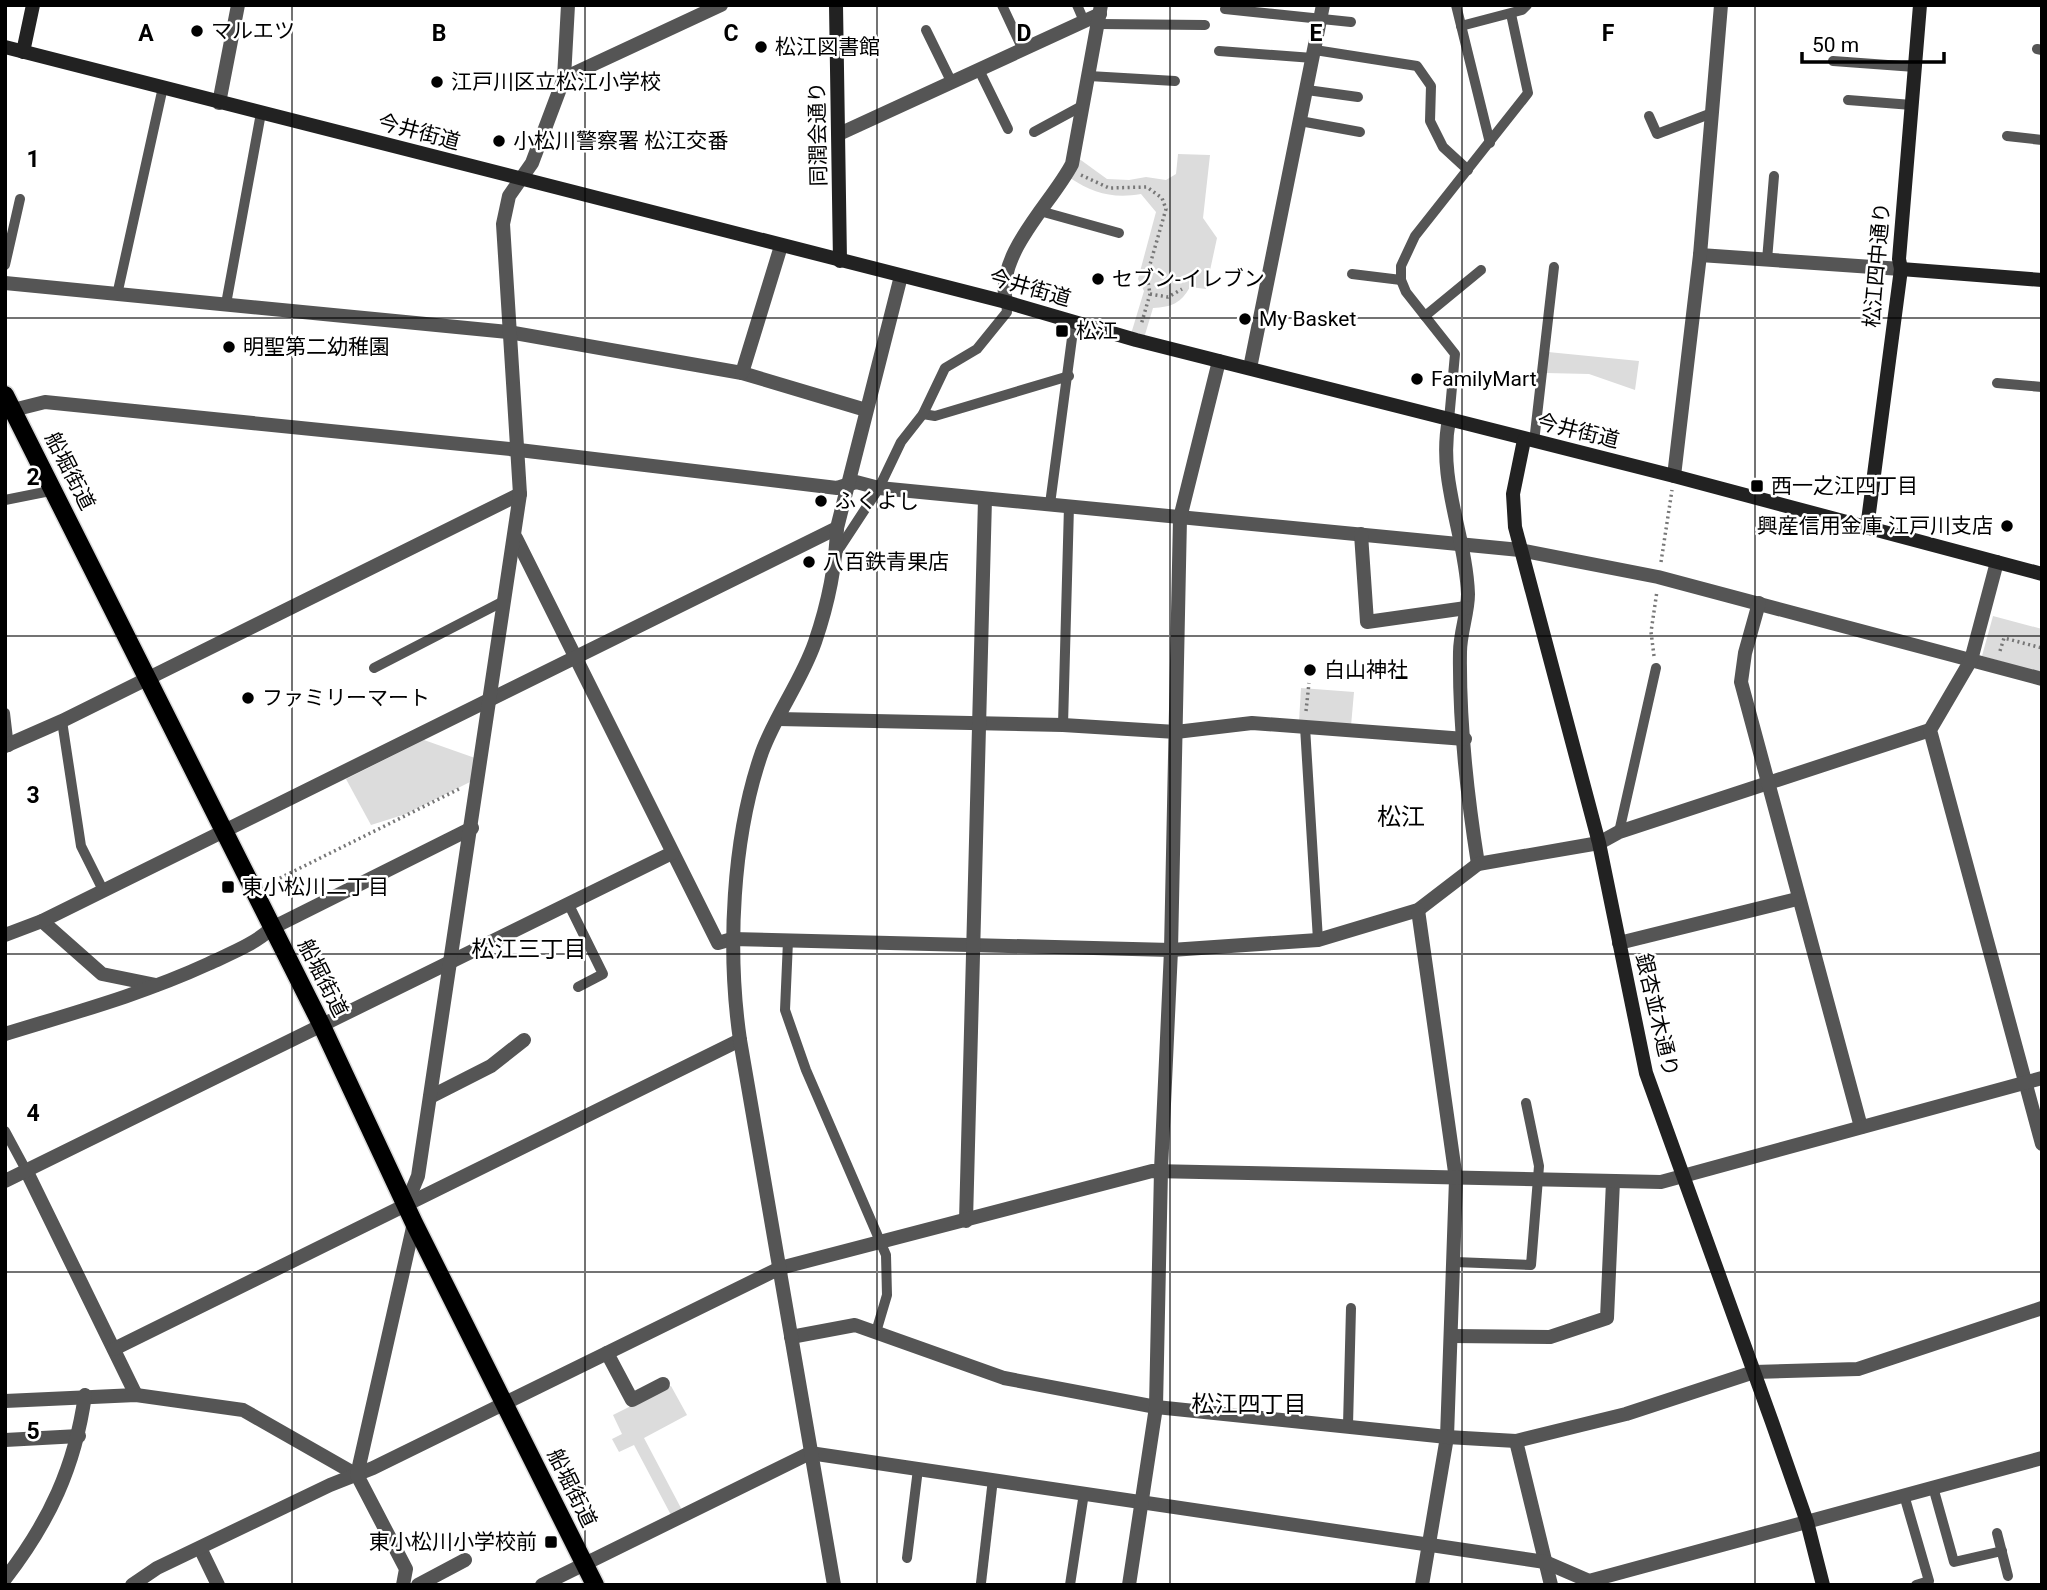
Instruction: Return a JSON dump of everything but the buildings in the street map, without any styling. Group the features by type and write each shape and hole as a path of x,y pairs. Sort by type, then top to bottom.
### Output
{"main road":[{"name":"船堀街道","path":"11,414 55,490 149,678 321,1024 414,1223 595,1585"}],"street":[{"path":"23,52 33,5"},
{"path":"219,103 238,5"},
{"path":"406,1205 418,1176 504,601 516,538 520,494 519,450 508,332 503,223 509,196 532,163 564,78 568,5"},
{"path":"564,78 721,5"},
{"name":"同潤会通り","path":"836,5 840,261"},
{"path":"1674,476 1700,255 1721,5"},
{"name":"松江四中通り","path":"1867,527 1901,270 1920,5"},
{"path":"1250,368 1322,11"},
{"path":"839,134 1096,16"},
{"path":"1006,302 1004,292 1018,242 1070,167 1088,76 1096,16"},
{"name":"今井街道","path":"5,47 1006,302 1136,340 1674,476 2042,574"},
{"path":"742,373 781,246"},
{"path":"1700,255 2042,280"},
{"path":"834,1585 740,1040 732,985 732,939 739,853 751,794 763,751 815,643 836,553 837,528 901,276"},
{"path":"5,283 508,332 742,373 866,410"},
{"path":"1129,1585 1156,1407 1161,1170 1171,950 1180,518 1219,361"},
{"path":"11,414 45,402 519,450 837,488 856,482 879,488 985,499 1520,550 1658,577 2042,679"},
{"path":"1449,421 1446,463 1468,597 1460,649 1465,740 1478,864"},
{"name":"銀杏並木通り","path":"1529,441 1513,509 1520,550 1599,843 1642,1060 1807,1522 1823,1585"},
{"path":"7,747 520,494"},
{"path":"966,1221 985,499"},
{"path":"5,935 42,921 837,528"},
{"path":"1362,534 1367,622 1466,608"},
{"path":"516,538 718,943 732,939 1171,950 1318,940 1418,910 1478,864 1599,843 1619,832 1930,730 1971,660 1997,562"},
{"path":"1759,603 1745,653 1741,682 1797,899 1861,1127"},
{"path":"778,719 1063,725 1176,732 1252,723 1465,740"},
{"path":"1930,730 2042,1144"},
{"path":"5,1034 159,986 256,942 272,928 472,828"},
{"path":"5,1181 672,853"},
{"path":"1619,943 1797,899"},
{"path":"1418,910 1456,1179 1447,1437 1422,1585"},
{"path":"42,921 102,974 159,986"},
{"path":"430,1097 491,1066 524,1040"},
{"path":"114,1349 740,1040"},
{"path":"132,1585 157,1569 505,1404 780,1268 1161,1170 1661,1182 2042,1078"},
{"path":"26,1170 136,1395"},
{"path":"1452,1336 1550,1337 1607,1318 1613,1181"},
{"path":"358,1475 414,1223"},
{"path":"791,1337 855,1325 1004,1378 1156,1407 1447,1437 1516,1441 1626,1414 1754,1372 1858,1369 2042,1308"},
{"path":"607,1353 632,1400 663,1384"},
{"path":"5,1401 85,1395 136,1395 243,1410 358,1475 406,1569 403,1585"},
{"path":"5,1579 28,1549 62,1487 79,1436 85,1395"},
{"path":"5,1440 79,1436"},
{"path":"1516,1441 1551,1585"},
{"path":"542,1585 810,1453 1545,1562 1590,1581 2042,1458"},
{"path":"201,1550 218,1585"},
{"path":"418,1585 465,1560"}],"lane":[{"path":"1002,5 1023,50"},
{"path":"1077,5 1096,16 1205,25"},
{"path":"1457,5 1490,143"},
{"path":"1461,26 1511,13 1527,5"},
{"path":"1225,9 1322,11 1351,22"},
{"path":"1449,421 1455,354 1424,316 1401,280 1401,266 1415,236 1528,93 1511,13"},
{"path":"926,30 952,83"},
{"path":"1219,51 1314,54 1417,66 1431,86 1430,121 1444,147 1468,170"},
{"path":"1833,61 1915,67"},
{"path":"979,71 1008,129"},
{"path":"1088,76 1175,81"},
{"path":"117,295 163,88"},
{"path":"1307,90 1358,97"},
{"path":"1848,100 1912,105"},
{"path":"1034,132 1082,106"},
{"path":"226,304 261,113"},
{"path":"1649,116 1657,134 1712,113"},
{"path":"1300,121 1360,132"},
{"path":"2007,136 2042,140"},
{"path":"1767,260 1774,176"},
{"path":"5,265 9,232 20,199"},
{"path":"1040,211 1119,233"},
{"path":"1529,441 1554,267"},
{"path":"1424,316 1481,270"},
{"path":"1352,274 1401,280"},
{"path":"836,553 879,488 901,442 923,414 946,368 977,349 993,332 1007,313 1006,302"},
{"path":"1050,504 1074,323"},
{"path":"923,414 935,416 1069,376"},
{"path":"1997,383 2042,387"},
{"path":"5,500 55,490"},
{"path":"1063,725 1069,506"},
{"path":"374,668 504,601"},
{"path":"1619,832 1656,668"},
{"path":"5,713 7,747"},
{"path":"62,721 81,846 103,890"},
{"path":"1305,727 1318,940"},
{"path":"568,903 604,974 579,987"},
{"path":"788,942 785,1010 806,1070 886,1255 887,1295 876,1332"},
{"path":"1455,1262 1531,1265 1535,1179 1539,1166 1526,1102"},
{"path":"5,1131 26,1170"},
{"path":"1348,1425 1351,1308"},
{"path":"907,1558 918,1469"},
{"path":"981,1583 993,1479"},
{"path":"1933,1487 1954,1562 2002,1551"},
{"path":"1070,1585 1084,1493"},
{"path":"1904,1495 1929,1581 1916,1585"},
{"path":"1997,1534 2008,1576"}],"path":[{"path":"1070,167 1090,181 1109,188 1147,187 1162,198 1166,209 1147,275 1150,294 1136,340"},
{"path":"1150,294 1168,297 1182,289"},
{"path":"1996,667 2004,638 2042,648"},
{"path":"1305,727 1309,683"},
{"path":"254,892 478,779"}],"shaded area":[{"path":"1178,154 1210,155 1203,218 1217,238 1206,289 1190,287 1175,303 1153,308 1144,338 1131,334 1144,291 1138,279 1156,212 1141,194 1104,194 1070,178 1078,158 1107,179 1129,180 1146,177 1166,180 1176,174"},
{"path":"1548,352 1639,361 1635,390 1589,374 1546,373"},
{"path":"1993,616 2042,629 2042,673 1982,656"},
{"path":"1301,688 1354,692 1351,726 1299,722"},
{"path":"424,740 475,758 472,781 406,814 371,825 346,779"},
{"path":"671,1386 687,1415 644,1438 682,1510 671,1515 634,1445 619,1452 612,1439 622,1434 613,1415"}],"place":[{"name":"マルエツ","path":"197,31"},
{"name":"松江図書館","path":"761,47"},
{"name":"江戸川区立松江小学校","path":"437,82"},
{"name":"小松川警察署 松江交番","path":"499,141"},
{"name":"セブン-イレブン","path":"1098,279"},
{"name":"My Basket","path":"1245,319"},
{"name":"松江","path":"1062,331"},
{"name":"明聖第二幼稚園","path":"229,347"},
{"name":"FamilyMart","path":"1417,379"},
{"name":"西一之江四丁目","path":"1757,486"},
{"name":"ふくよし","path":"821,501"},
{"name":"興産信用金庫 江戸川支店","path":"2007,526"},
{"name":"八百鉄青果店","path":"809,562"},
{"name":"白山神社","path":"1310,670"},
{"name":"ファミリーマート","path":"248,698"},
{"name":"東小松川二丁目","path":"228,887"},
{"name":"東小松川小学校前","path":"551,1542"}],"district":[{"name":"松江","path":"1401,817"},
{"name":"松江三丁目","path":"529,949"},
{"name":"松江四丁目","path":"1249,1404"}]}
